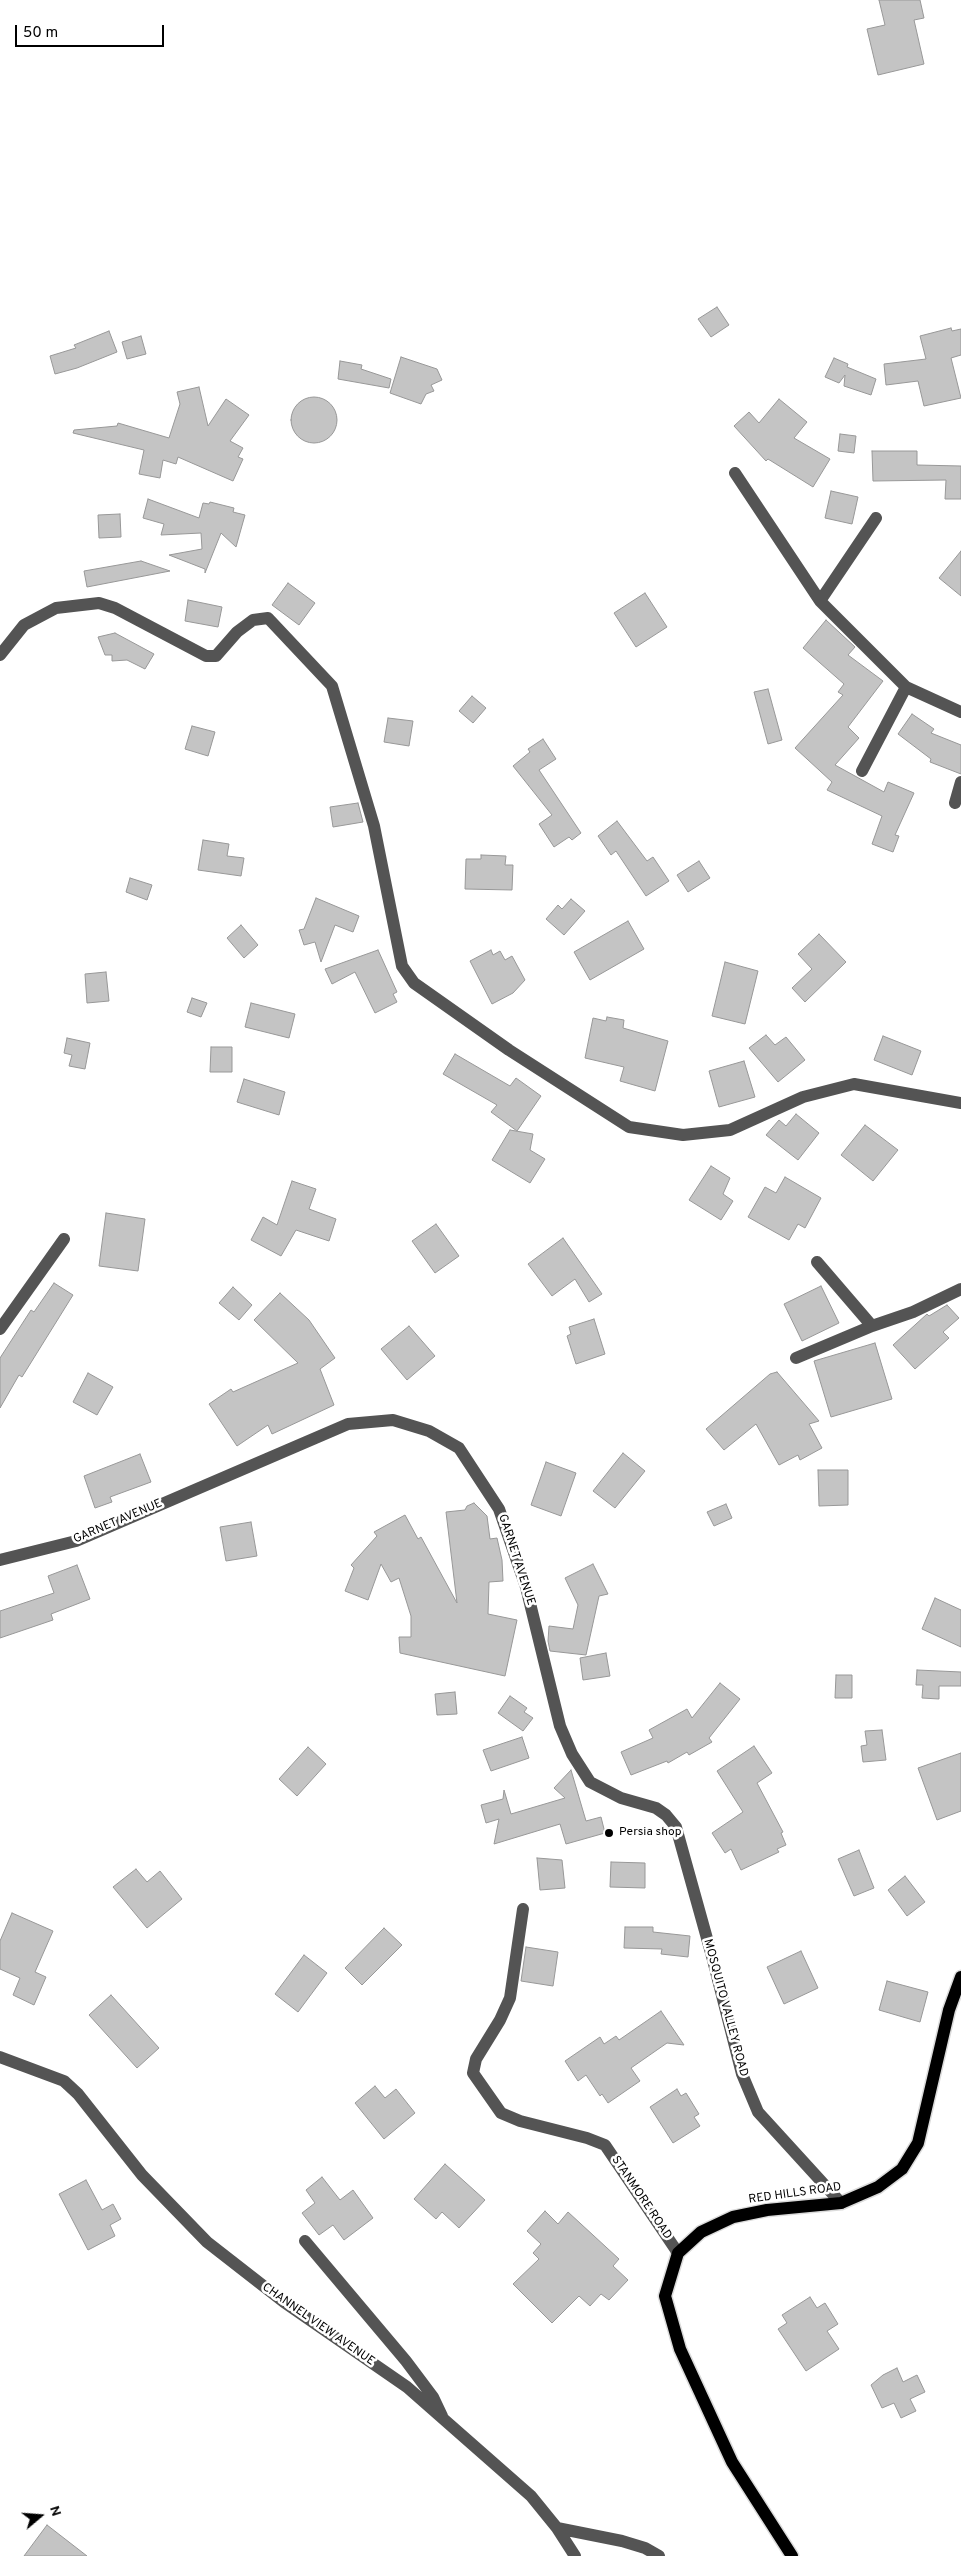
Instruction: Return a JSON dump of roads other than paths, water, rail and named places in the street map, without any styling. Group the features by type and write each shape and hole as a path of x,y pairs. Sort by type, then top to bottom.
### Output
{"main road":[{"name":"RED HILLS ROAD","path":"678,2253 701,2232 733,2217 767,2210 841,2203 878,2187 902,2169 918,2144 949,2010 961,1976"},
{"path":"678,2253 666,2296 680,2349 732,2462 792,2556"}],"street":[{"path":"735,473 820,601 906,687 961,712"},
{"path":"820,601 876,518"},
{"path":"0,655 24,625 56,608 99,603 115,608 206,656 216,656 237,632 253,620 268,618 332,686 374,826 402,966 414,983 509,1050 629,1127 683,1135 730,1130 803,1097 854,1084 961,1103"},
{"path":"862,771 906,687"},
{"path":"955,803 961,782"},
{"path":"0,1329 64,1239"},
{"path":"817,1262 872,1326"},
{"path":"796,1358 872,1326 913,1312 961,1289"},
{"name":"GARNET AVENUE","path":"0,1560 76,1541 348,1424 393,1420 429,1431 459,1448 499,1509 526,1587 560,1726 572,1754 590,1782 621,1798 656,1808 666,1814 676,1827 696,1899"},
{"name":"MOSQUITO VALLEY ROAD","path":"696,1899 742,2074 758,2112 841,2203"},
{"name":"STANMORE ROAD","path":"522,1909 510,1998 500,2020 476,2059 473,2074 501,2113 520,2121 587,2138 605,2145 678,2253"},
{"name":"CHANNEL VIEW AVENUE","path":"0,2057 64,2081 78,2094 142,2176 207,2242 284,2302 407,2387 531,2496 557,2528 575,2556"},
{"path":"305,2241 406,2361 433,2397 444,2420"},
{"path":"557,2528 622,2541 645,2548 659,2556"}],"place":[{"name":"Persia shop","path":"609,1833"}]}
